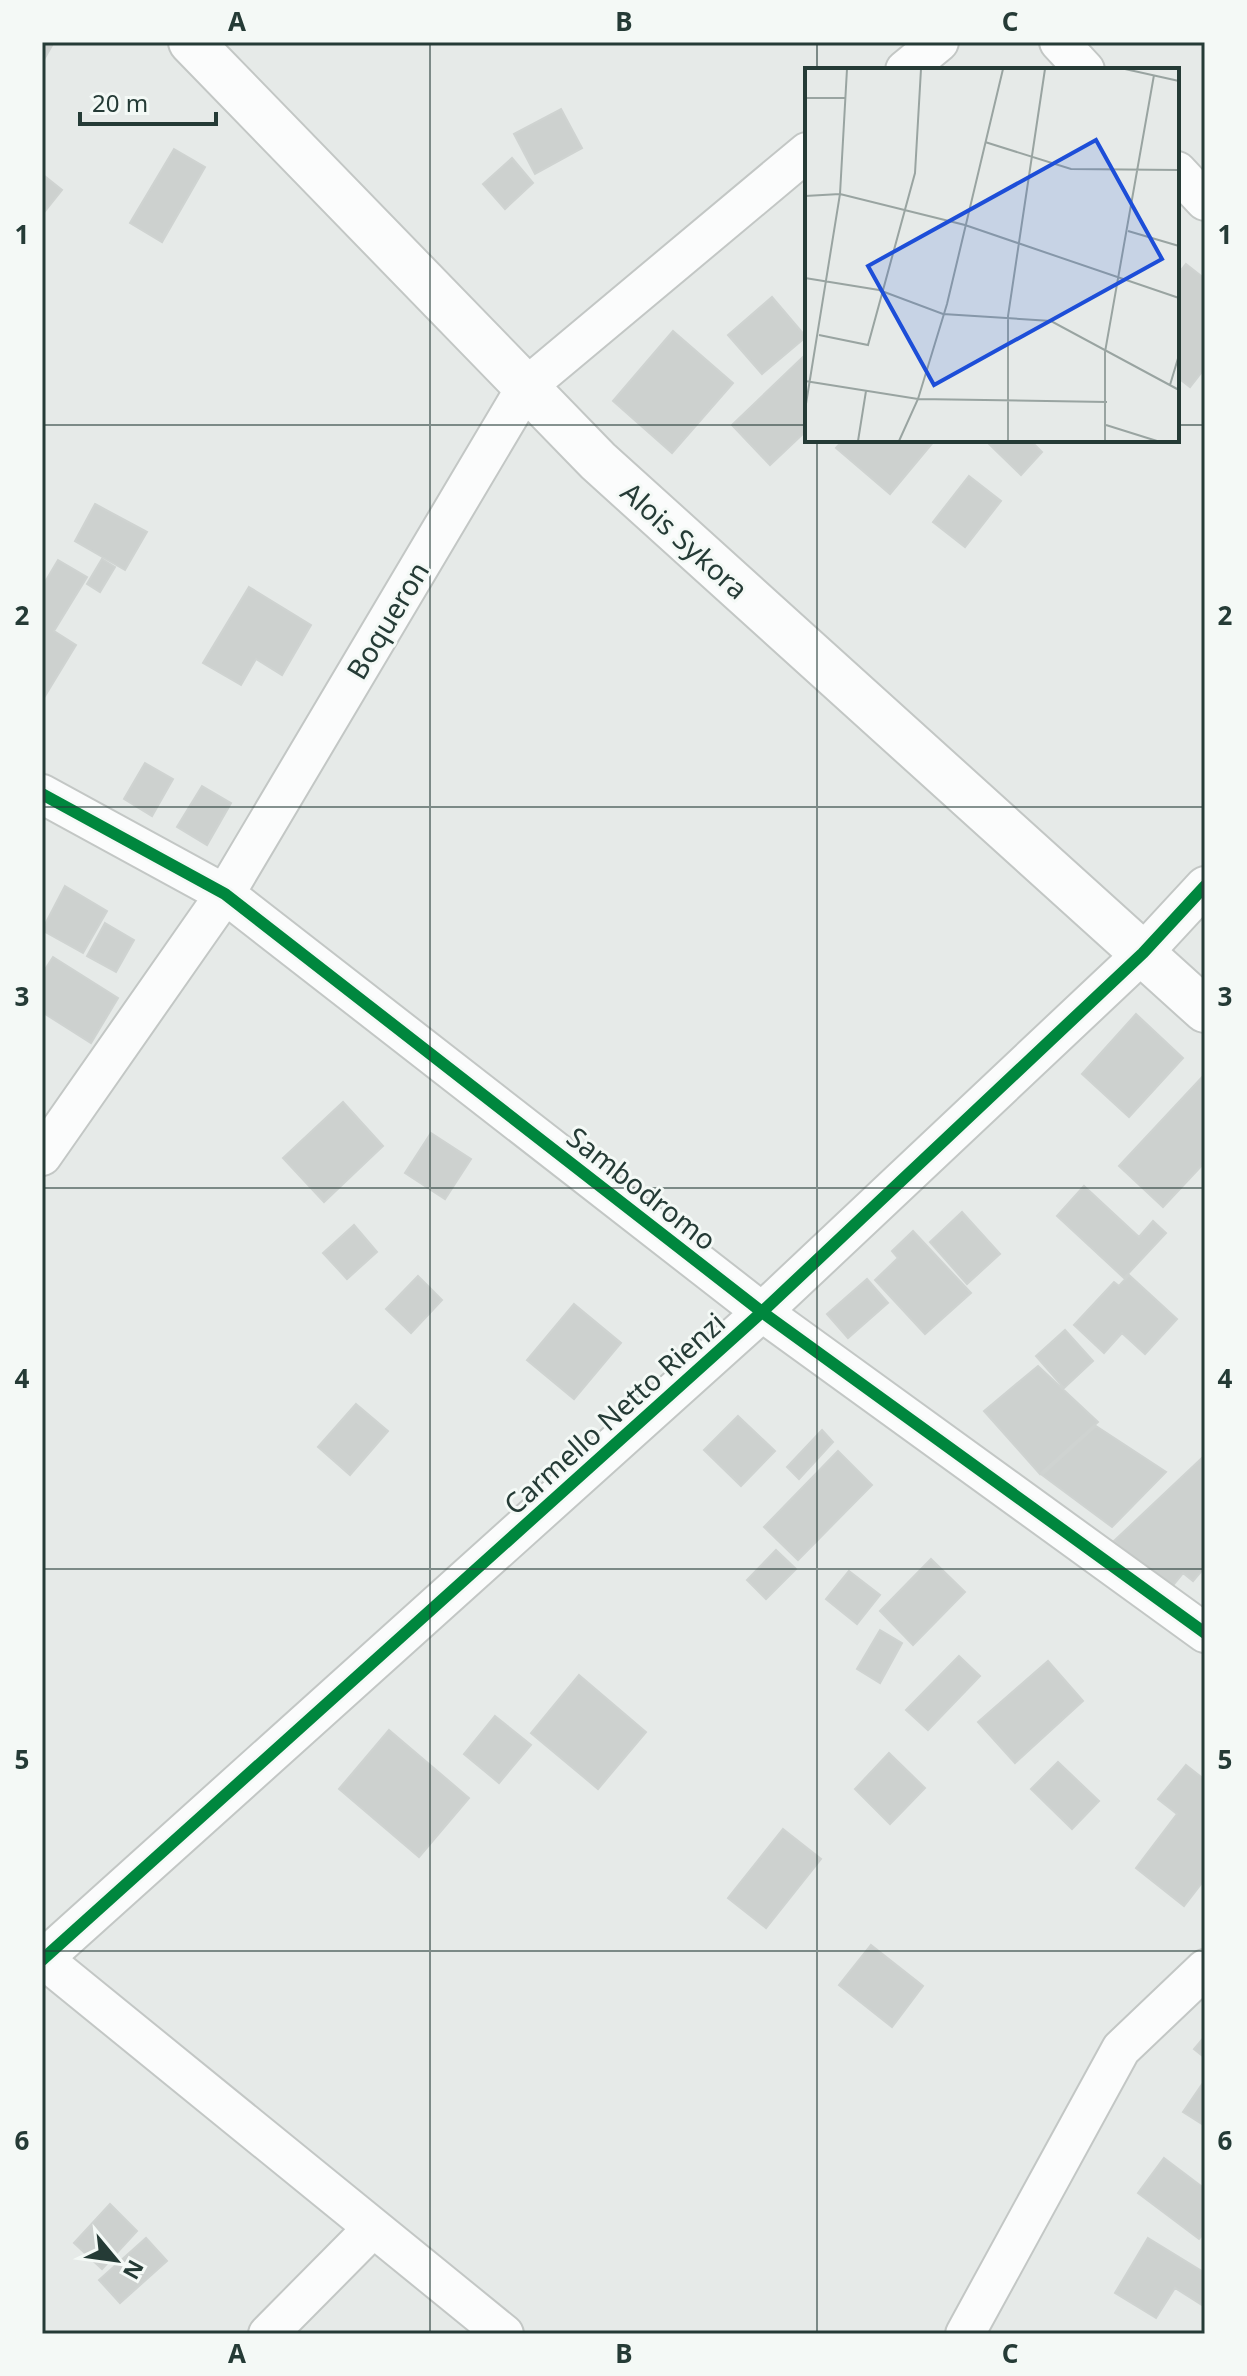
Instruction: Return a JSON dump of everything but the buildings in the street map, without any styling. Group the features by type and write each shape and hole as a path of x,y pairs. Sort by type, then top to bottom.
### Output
{"street":[{"name":"Alois Sykora","path":"191,42 598,461 1205,1010"},
{"path":"907,68 939,42"},
{"path":"1059,42 1083,68"},
{"name":"Boqueron","path":"42,1156 225,894 526,387 805,154"},
{"path":"1179,173 1205,201"},
{"name":"Sambodromo","path":"42,794 225,894 762,1312 1205,1633"},
{"name":"Carmello Netto Rienzi","path":"42,1959 762,1312 1143,953 1205,886"},
{"path":"42,1959 504,2334"},
{"path":"965,2334 1121,2049 1205,1969"},
{"path":"268,2334 373,2228"}],"cycle path":[{"path":"42,794 225,894 762,1312 1205,1633"},
{"path":"42,1960 762,1312 1143,953 1205,886"}]}
